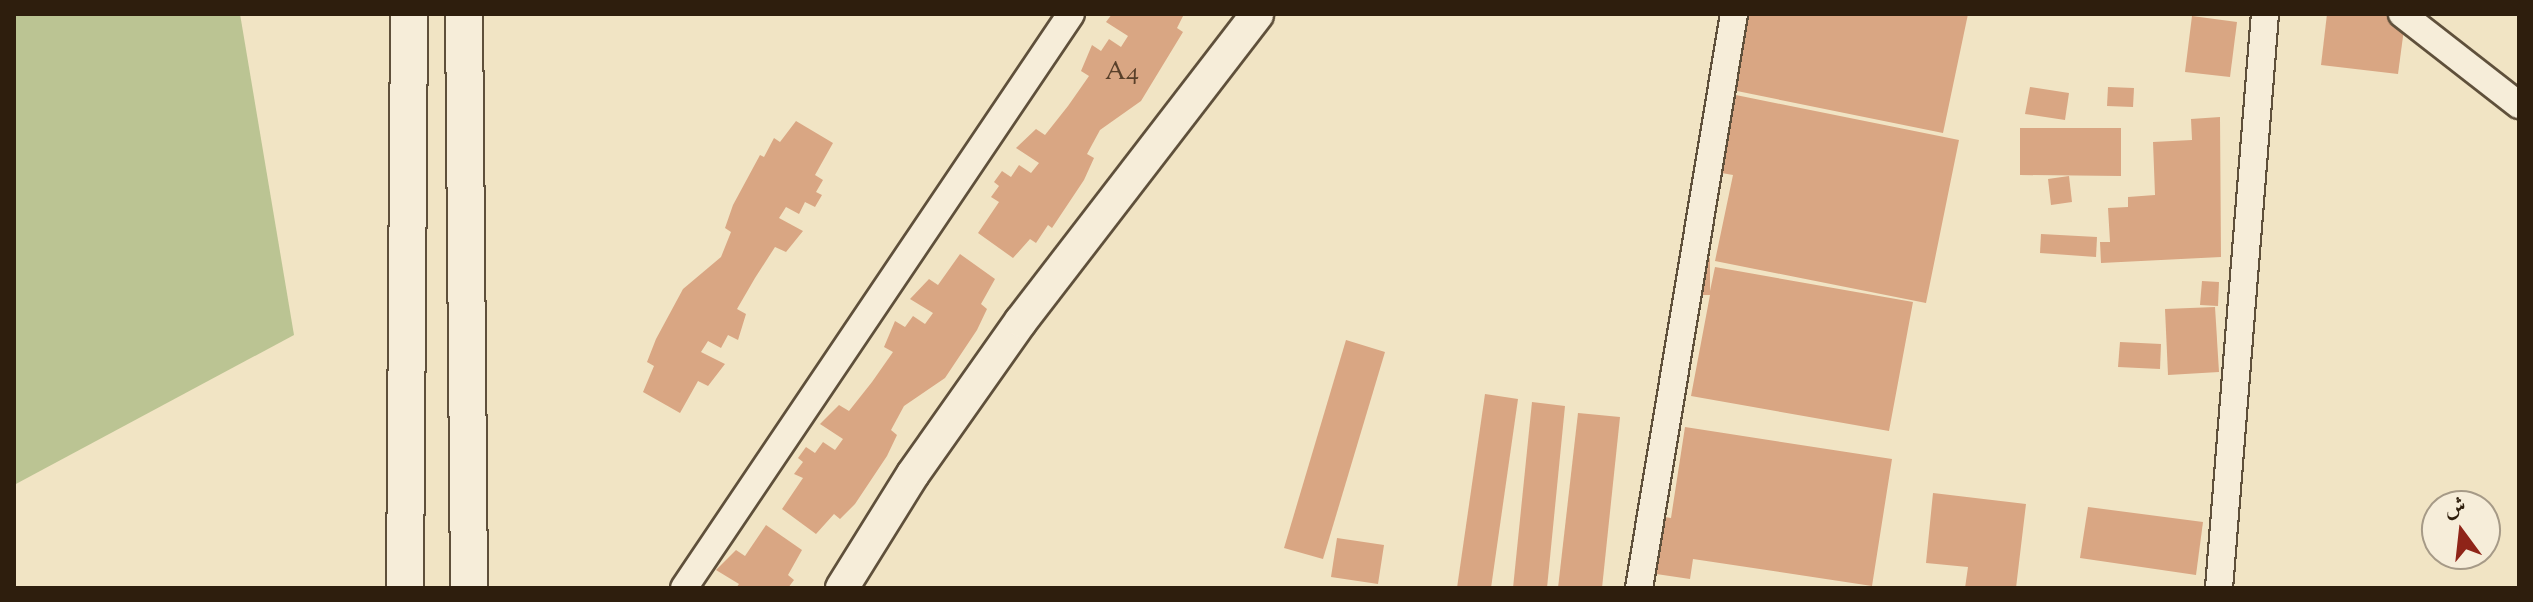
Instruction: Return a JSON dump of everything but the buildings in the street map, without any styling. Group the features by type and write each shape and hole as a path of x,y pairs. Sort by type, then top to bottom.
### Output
{"main road":[{"path":"405,588 409,14"},
{"path":"464,14 469,588"}],"street":[{"path":"684,588 1071,14"},
{"path":"842,588 913,474 1021,321 1257,14"},
{"path":"1639,588 1734,14"},
{"path":"2219,588 2265,14"},
{"path":"2402,14 2519,105"}],"green space":[{"path":"14,14 240,14 294,335 14,485"}]}
